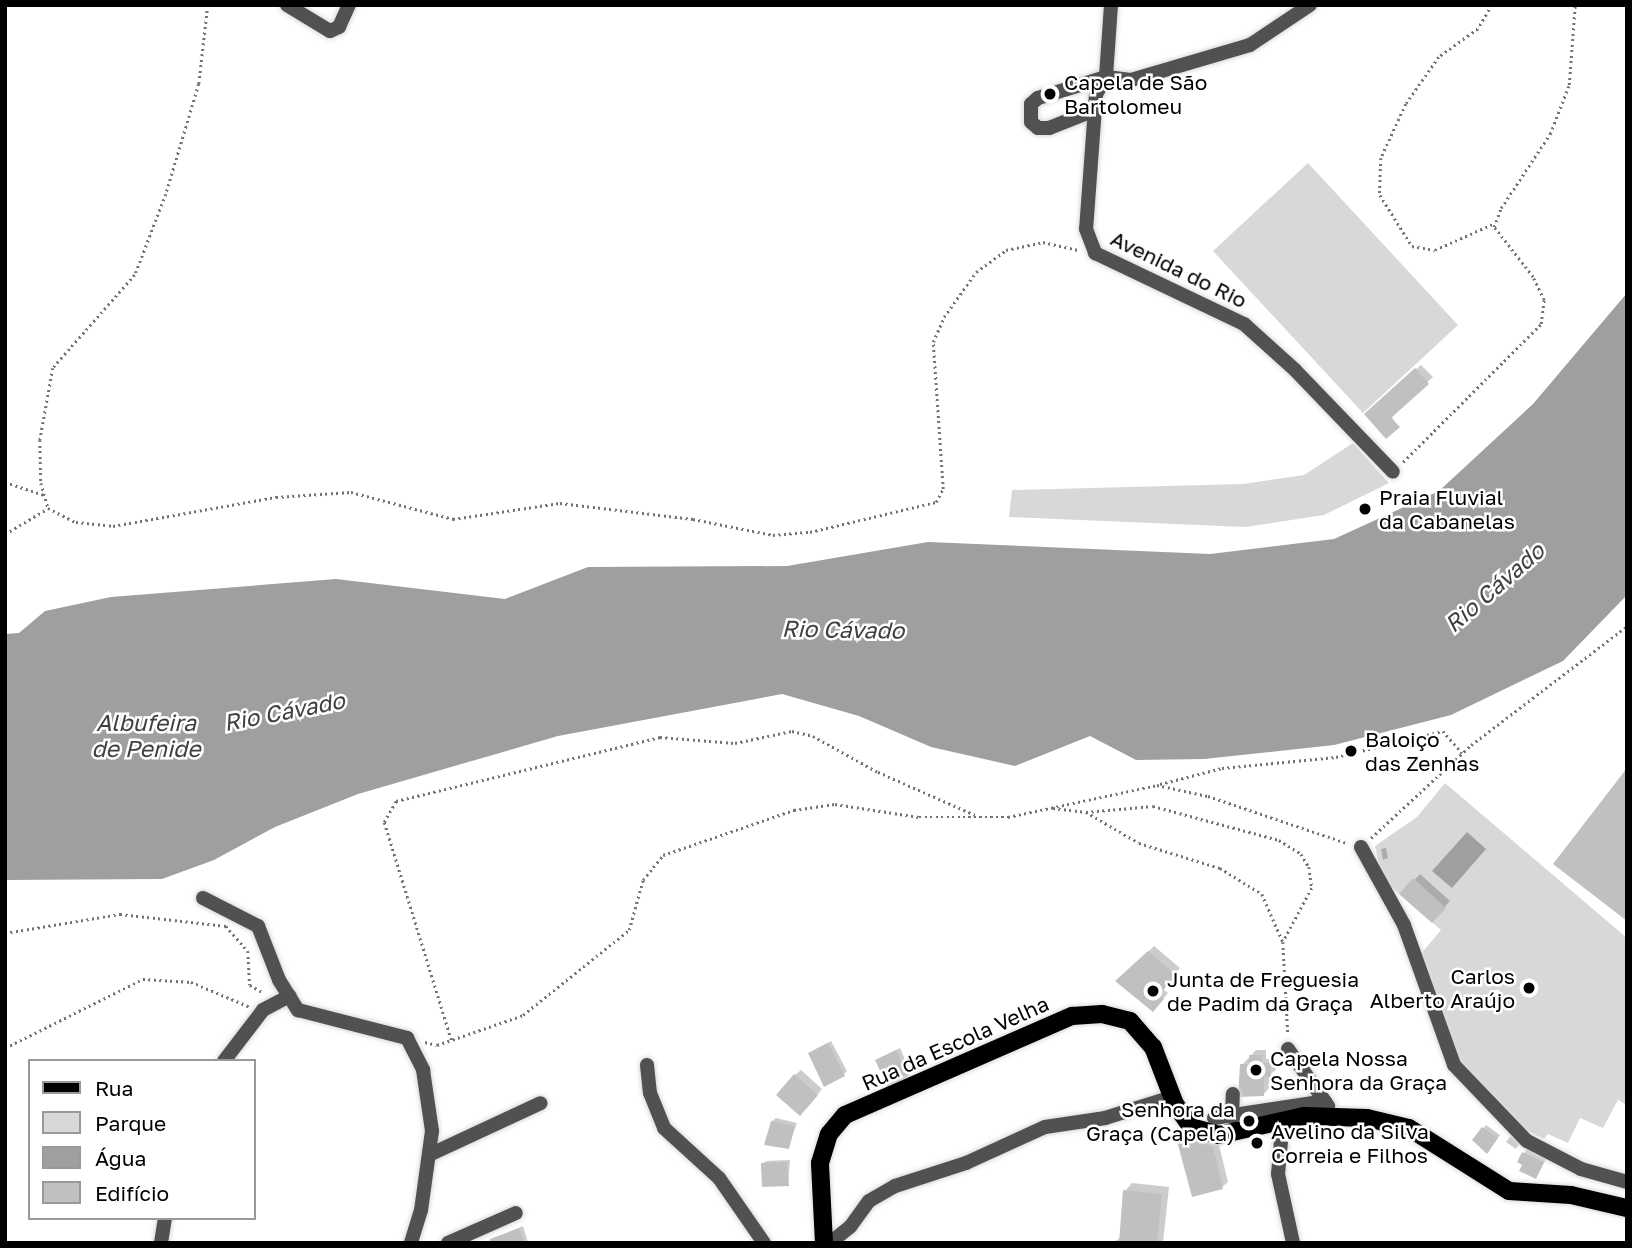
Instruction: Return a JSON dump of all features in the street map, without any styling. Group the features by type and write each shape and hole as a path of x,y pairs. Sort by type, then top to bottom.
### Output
{"main road":[{"name":"Rua da Escola Velha","path":"824,1243 820,1163 829,1134 845,1115 1072,1016 1102,1014 1130,1021 1153,1047 1172,1097 1191,1127 1219,1135 1330,1109 1409,1128 1509,1191 1571,1195 1627,1208"}],"street":[{"path":"287,5 330,31 339,27 349,5"},
{"name":"Avenida do Rio","path":"1111,5 1106,77 1096,94 1086,229 1095,253 1244,324 1295,370 1393,472"},
{"path":"1095,110 1049,128 1038,128 1031,122 1031,104 1038,98 1106,77 1131,79 1250,45 1310,5"},
{"path":"1361,847 1404,925 1454,1065 1527,1141 1581,1169 1627,1182"},
{"path":"203,898 258,926 282,998 298,1010 407,1038 424,1070 432,1130 421,1210 411,1243"},
{"path":"226,1059 263,1010 282,998"},
{"path":"1288,1049 1330,1109"},
{"path":"648,1065 650,1093 664,1128 719,1178 764,1243"},
{"path":"1232,1117 1233,1094"},
{"path":"830,1243 850,1227 869,1201 895,1186 965,1163 1045,1127 1105,1118 1172,1097"},
{"path":"429,1155 541,1103"},
{"path":"1214,1118 1330,1109"},
{"path":"1283,1120 1278,1174 1293,1243"},
{"path":"448,1243 516,1213"},
{"path":"161,1243 165,1220"}],"path":[{"path":"208,5 199,84 166,194 135,275 53,368 40,440 44,495 48,508 76,522 113,526 275,496 351,492 453,519 560,503 693,519 773,535 878,518 936,502 943,489 933,342 944,317 976,272 1006,250 1043,242 1095,253"},
{"path":"1492,5 1478,29 1439,57 1406,104 1381,158 1380,195 1412,246 1435,250 1495,223 1550,134 1569,85 1575,5"},
{"path":"1393,472 1541,324 1544,300 1533,276 1500,240 1495,223"},
{"path":"5,482 44,495"},
{"path":"5,534 48,508"},
{"path":"1157,785 1208,796 1361,847 1462,753 1627,626"},
{"path":"407,1038 437,1045 523,1015 629,930 643,880 663,855 794,810 835,804 919,817 1008,817 1222,768 1336,757 1443,731 1462,753"},
{"path":"451,1040 384,822 396,801 660,737 735,743 792,732 813,736 878,772 978,817"},
{"path":"1050,808 1086,812 1153,806 1279,841 1301,854 1309,867 1312,888 1283,942"},
{"path":"1086,812 1139,843 1220,868 1262,894 1283,942 1288,1049"},
{"path":"5,933 120,914 226,926 248,951 250,985 282,998"},
{"path":"5,1048 143,979 191,982 263,1010"}],"green space":[{"path":"1308,163 1458,325 1363,413 1213,251"},
{"path":"1353,443 1389,483 1324,515 1246,527 1009,517 1012,490 1243,484 1304,475"},
{"name":"Carlos Alberto Araújo","path":"1445,783 1627,938 1627,1105 1618,1100 1603,1128 1580,1118 1568,1143 1548,1134 1544,1139 1522,1128 1462,1068 1420,955 1441,930 1382,879 1375,846 1417,817"}],"water":[{"name":"Albufeira de Penide","path":"1627,293 1627,595 1563,661 1451,715 1334,745 1204,759 1136,760 1090,736 1015,766 931,747 859,716 782,694 558,736 358,794 275,827 214,860 162,879 5,880 5,634 19,633 45,611 111,597 336,579 505,599 588,567 787,566 928,542 1210,554 1334,539 1439,491 1533,404"},
{"path":"1467,832 1486,849 1452,888 1432,871"}],"building":[{"path":"1415,368 1429,384 1391,418 1400,427 1386,439 1364,414"},
{"path":"1627,768 1627,921 1553,864"},
{"path":"1413,878 1446,908 1432,923 1399,894"},
{"path":"1148,951 1176,975 1159,995 1164,999 1153,1012 1115,981"},
{"path":"828,1043 845,1076 824,1087 808,1053"},
{"path":"896,1050 909,1079 888,1088 875,1060"},
{"name":"Capela Nossa Senhora da Graça","path":"1249,1055 1262,1055 1262,1063 1271,1063 1271,1077 1264,1077 1264,1096 1238,1097 1240,1064 1249,1064"},
{"path":"794,1074 818,1095 800,1116 776,1095"},
{"path":"771,1121 795,1126 789,1149 764,1145"},
{"path":"1482,1127 1498,1138 1487,1154 1472,1140"},
{"path":"1185,1138 1213,1146 1223,1189 1192,1197 1177,1141"},
{"path":"1522,1152 1544,1162 1536,1179 1519,1171 1522,1165 1517,1162"},
{"path":"787,1162 789,1186 762,1187 761,1163"},
{"path":"1123,1190 1162,1194 1157,1243 1119,1243"},
{"path":"519,1228 524,1243 491,1243 490,1239"}],"place":[{"name":"Capela de São Bartolomeu","path":"1050,94"},
{"name":"Praia Fluvial da Cabanelas","path":"1365,509"},
{"name":"Baloiço das Zenhas","path":"1351,751"},
{"name":"Carlos Alberto Araújo","path":"1529,988"},
{"name":"Junta de Freguesia de Padim da Graça","path":"1153,991"},
{"name":"Capela Nossa Senhora da Graça","path":"1256,1070"},
{"name":"Senhora da Graça (Capela)","path":"1249,1121"},
{"name":"Avelino da Silva Correia e Filhos","path":"1257,1143"}],"water label":[{"name":"Rio Cávado","path":"1494,587"},
{"name":"Rio Cávado","path":"843,629"},
{"name":"Rio Cávado","path":"284,711"}]}
